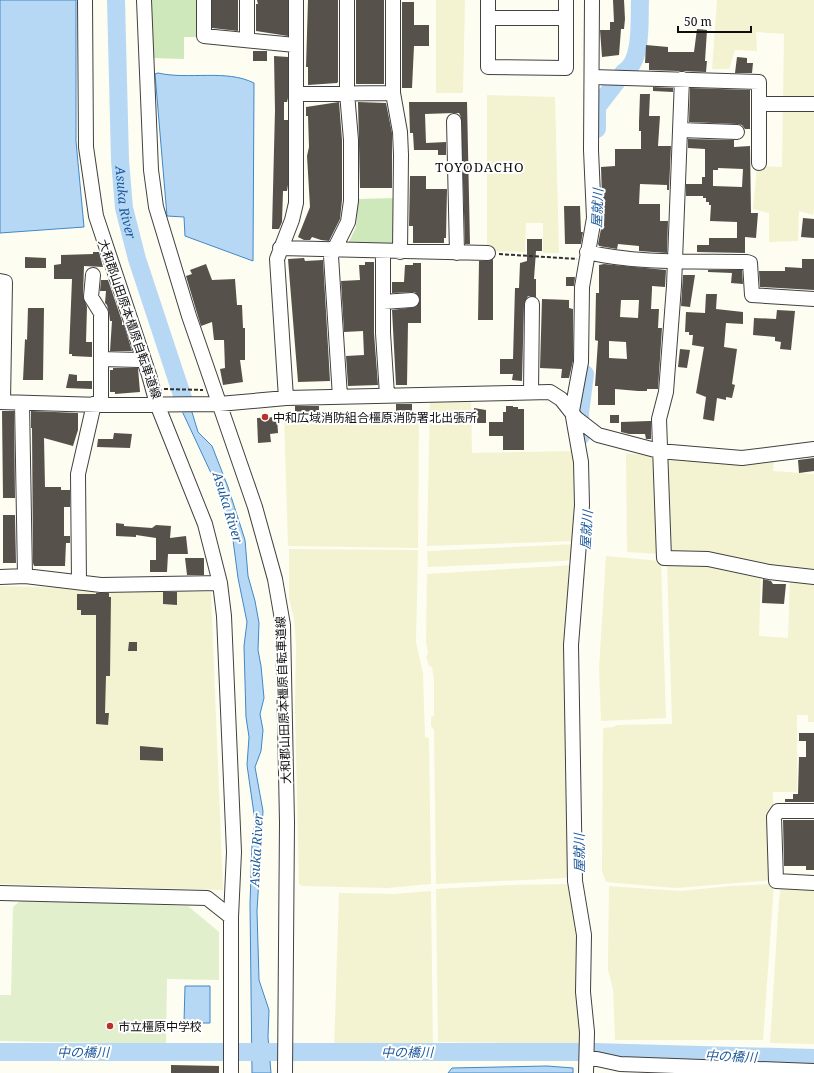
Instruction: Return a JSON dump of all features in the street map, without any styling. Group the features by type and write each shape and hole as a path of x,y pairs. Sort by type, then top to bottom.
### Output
{"street":[{"name":"大和郡山田原本橿原自転車道線","path":"85,0 86,147 96,216 149,375 161,404 216,404 254,507 275,579 283,625 287,822 285,1073"},
{"path":"144,0 151,170 156,207 216,404 286,398 550,392 561,399 577,417 603,437 659,451 742,458 814,449"},
{"path":"204,0 204,36 295,44"},
{"path":"247,0 247,40"},
{"path":"286,398 277,259 280,248 289,229 296,203 296,0"},
{"path":"340,397 331,256 344,232 350,212 351,140 347,93 347,0"},
{"path":"393,0 393,93 400,132 401,155 400,252"},
{"path":"488,0 488,67 566,68 566,0"},
{"path":"592,0 591,150 594,218 590,255 582,287 581,362 577,417 582,469 582,505 571,645 575,881 584,935 583,992 590,1062 814,1071"},
{"path":"488,18 566,18"},
{"path":"592,77 759,82 760,163"},
{"path":"682,79 675,261 666,392 659,419 664,558 708,559 768,572 814,577"},
{"path":"296,94 393,93"},
{"path":"760,104 814,104"},
{"path":"454,122 457,254"},
{"path":"680,130 737,132"},
{"path":"280,248 457,254 488,253"},
{"path":"383,252 383,302 387,395"},
{"path":"590,255 675,261 747,262 750,264 752,295 814,299"},
{"path":"79,582 78,474 98,404 101,359 101,313 91,297 93,275"},
{"path":"0,282 5,282 2,334 2,402 161,404 205,524 220,583 224,616 234,852 231,916 231,1073"},
{"path":"383,302 412,300"},
{"path":"531,392 532,304"},
{"path":"101,359 139,360"},
{"path":"22,403 25,576"},
{"path":"0,577 25,576 101,585 220,583"},
{"path":"814,811 778,811 774,816 776,881 814,883"},
{"path":"0,893 207,898 231,916"}],"path":[{"path":"488,253 590,255"},
{"path":"160,389 210,390"}],"green space":[{"path":"148,0 199,0 200,37 184,37 184,59 152,58"},
{"path":"436,0 465,0 463,93 436,93"},
{"path":"717,0 814,0 814,209 813,215 799,211 798,241 769,242 769,213 753,209 757,166 782,167 784,34 756,32 757,51 735,50 729,69 712,69"},
{"path":"487,95 555,97 559,253 543,253 543,223 526,223 525,252 487,251"},
{"path":"396,198 397,249 346,248 356,227 358,199"},
{"path":"430,400 471,400 472,453 575,451 579,541 427,546"},
{"path":"284,416 419,416 418,548 288,546"},
{"path":"626,453 657,457 659,554 627,552"},
{"path":"662,458 774,461 773,471 814,474 814,573 670,556"},
{"path":"578,544 574,559 564,561 428,567 427,551"},
{"path":"289,549 418,550 416,642 423,674 425,737 429,738 431,884 387,888 302,886 299,884 295,706 296,645 294,619 289,598"},
{"path":"606,556 660,561 661,563 666,718 601,721 599,669"},
{"path":"667,562 715,565 761,573 759,636 788,638 790,578 814,580 814,722 808,722 808,715 797,715 797,792 773,792 773,880 677,888 606,882 602,871 603,728 614,727 616,725 672,724"},
{"path":"574,565 571,877 436,884 434,730 431,726 431,717 434,716 434,680 432,667 429,666 426,657 428,653 426,642 427,574"},
{"path":"0,586 211,592 223,890 0,884"},
{"path":"571,884 580,934 584,1044 438,1042 436,889 509,885"},
{"path":"774,884 763,1040 615,1040 613,989 608,970 609,886 680,891 730,886"},
{"path":"781,886 814,886 814,1044 770,1043"},
{"path":"431,891 433,1050 334,1050 339,893 393,894"},
{"name":"市立橿原中学校","path":"21,900 188,906 219,932 219,980 167,979 166,1044 0,1041 0,995 11,995 13,907"}],"water":[{"path":"0,0 76,0 76,141 84,227 0,233"},
{"path":"158,73 182,76 232,77 254,83 253,261 185,236 184,217 167,216 155,74"},
{"path":"181,376 198,432 212,446 228,487 245,540 248,576 259,623 258,650 264,698 260,714 263,730 261,751 255,767 263,811 257,911 259,980 269,1010 268,1037 271,1073 252,1073 250,904 252,846 255,821 247,765 249,737 246,717 244,646 247,622 238,578 233,540 228,520 218,488 182,411 175,387"},
{"path":"185,986 210,986 210,1023 184,1023"},
{"path":"547,1066 573,1068 573,1073 448,1073 452,1068"}],"building":[{"path":"212,0 238,0 238,31 212,28"},
{"path":"257,0 288,0 288,36 256,31"},
{"path":"308,0 338,0 337,83 308,85 308,67 306,67"},
{"path":"356,0 384,0 384,84 356,84"},
{"path":"613,0 624,0 625,19 624,29 621,29 619,55 602,57 600,30 610,30 610,22 614,22"},
{"path":"402,2 414,2 414,25 429,25 429,46 414,46 412,88 402,88"},
{"path":"697,29 707,30 705,61 707,61 706,72 649,70 649,63 645,63 646,45 668,47 668,52 694,52"},
{"path":"253,51 267,51 267,61 253,61"},
{"path":"274,56 288,57 288,98 287,102 284,102 284,120 288,120 288,185 287,191 283,191 282,222 279,229 272,229 275,110"},
{"path":"737,57 747,58 747,63 753,63 752,73 735,73"},
{"path":"653,87 673,88 673,92 653,91"},
{"path":"690,88 750,90 750,129 745,129 742,125 737,124 689,122"},
{"path":"640,94 650,94 649,116 660,116 658,146 671,146 669,190 667,190 667,185 640,184 639,204 660,204 660,221 668,221 667,253 639,251 639,246 618,244 617,249 599,246 598,244 603,224 601,167 615,166 615,149 641,149 641,131 639,131"},
{"path":"339,102 342,140 342,200 340,219 329,241 312,237 310,240 304,240 298,237 310,207 307,156 309,147 308,116 306,116 306,107"},
{"path":"358,102 386,103 392,133 392,188 360,188"},
{"path":"409,102 467,102 470,244 465,244 461,117 459,113 425,114 426,143 446,142 446,155 438,155 438,150 414,150 413,133 410,133"},
{"path":"688,139 734,140 734,147 750,146 751,213 758,213 756,238 745,237 745,253 697,252 697,245 709,245 709,238 737,238 737,222 710,221 711,205 709,205 709,202 706,202 706,198 703,198 703,196 686,196 686,184 702,184 702,177 705,177 705,149 688,148","holes":["718,168 743,169 742,187 713,186 713,170 718,170"]},
{"path":"410,176 426,176 426,189 447,189 446,238 444,238 444,243 413,243 413,226 409,226"},
{"path":"564,206 580,206 581,232 583,232 581,244 565,244"},
{"path":"803,218 814,219 814,238 801,237"},
{"path":"527,239 542,239 542,251 536,251 534,279 536,279 536,297 528,296 524,304 522,381 512,380 513,374 500,374 500,359 513,359 515,288 519,288 520,263 527,261"},
{"path":"93,252 99,252 103,267 84,266 83,296 87,307 86,342 92,342 92,357 72,356 72,354 69,354 72,279 54,279 54,265 61,264 61,255 93,254"},
{"path":"25,257 46,258 46,268 25,268"},
{"path":"304,258 305,261 323,260 330,381 298,382 288,259"},
{"path":"493,259 493,320 478,320 479,261 488,261"},
{"path":"802,259 814,259 814,290 760,287 759,271 785,271 785,267 802,268"},
{"path":"365,262 374,262 374,333 378,385 348,386 346,356 364,355 363,331 344,332 341,281 360,280 359,265 365,265"},
{"path":"413,263 421,263 421,323 408,323 407,385 396,385 392,310 416,307 420,300 415,292 392,293 392,282 404,282 405,265 413,265"},
{"path":"206,264 212,280 235,279 237,305 242,305 243,328 245,328 245,360 240,360 243,382 223,385 220,369 225,368 224,340 214,340 212,322 201,326 186,276 192,274 190,270"},
{"path":"604,264 666,270 665,287 652,286 651,309 659,309 658,328 662,328 658,389 638,391 615,389 615,405 598,405 598,386 595,386 598,341 595,340 596,293 599,293 599,265","holes":["621,300 639,300 638,318 620,317","609,341 626,342 627,359 609,358"]},
{"path":"708,270 742,270 743,284 731,283 732,273 708,272"},
{"path":"683,275 695,275 690,307 681,306"},
{"path":"566,277 575,277 574,286 566,286"},
{"path":"101,280 108,280 132,351 110,351 112,321 110,321 107,305 105,303 106,291 100,291"},
{"path":"706,294 717,294 716,309 743,312 743,324 726,323 724,347 737,349 732,384 735,385 732,398 726,397 726,400 717,398 714,421 703,419 706,397 696,393 704,347 692,345 693,335 689,335 689,332 685,332 686,312 705,313"},
{"path":"542,299 569,300 569,308 573,309 573,361 569,378 561,378 562,369 540,368"},
{"path":"28,308 44,308 43,380 23,380 25,339 27,340"},
{"path":"777,310 795,311 791,350 780,349 781,342 775,341 775,337 753,335 754,318 776,319"},
{"path":"680,349 690,350 687,368 678,367"},
{"path":"113,368 138,368 140,392 115,394 115,392 110,392 110,370 113,370"},
{"path":"69,374 77,375 77,381 92,381 92,389 66,388"},
{"path":"396,404 412,404 412,413 396,413"},
{"path":"295,406 319,406 319,413 295,413"},
{"path":"506,406 524,409 524,450 503,450 503,436 489,436 489,422 503,422 503,412 506,412"},
{"path":"474,408 486,410 486,423 474,423"},
{"path":"2,411 14,411 15,498 3,498"},
{"path":"31,411 78,413 78,430 73,446 44,438 45,487 61,487 61,490 70,490 70,507 64,507 64,536 70,536 70,543 66,543 65,566 34,566 33,563"},
{"path":"610,415 619,415 619,423 610,423"},
{"path":"277,417 278,433 270,434 271,442 258,443 257,418"},
{"path":"651,421 651,439 646,439 645,434 629,434 621,432 621,422"},
{"path":"114,433 132,434 130,448 97,447 98,439 113,439"},
{"path":"814,458 814,471 799,473 798,460"},
{"path":"3,515 15,515 16,563 3,563"},
{"path":"116,523 124,524 124,526 152,528 156,525 171,526 170,538 186,536 188,554 168,554 167,572 150,572 150,560 156,560 156,538 136,535 136,537 116,536"},
{"path":"185,558 204,558 204,575 187,575"},
{"path":"763,579 771,581 773,584 786,584 784,604 762,603"},
{"path":"163,592 177,592 177,605 163,604"},
{"path":"109,593 109,597 111,597 110,676 106,676 105,713 109,713 108,725 96,724 96,615 81,615 81,610 77,610 77,594"},
{"path":"129,642 137,642 137,651 128,651"},
{"path":"799,733 814,733 814,802 785,802 785,799 793,799 793,794 798,794 799,757 806,757 806,741 799,741"},
{"path":"140,746 163,748 163,761 140,760"},
{"path":"783,820 814,820 814,870 806,870 806,866 784,866"},
{"path":"171,1065 219,1066 219,1073 171,1073"}],"waterway":[{"name":"Asuka River","path":"116,0 120,160 124,208 137,259 185,404"},
{"name":"屋就川","path":"597,129 597,107 624,72 630,67 634,59 639,39 640,0"},
{"name":"屋就川","path":"581,436 580,413 585,374"},
{"name":"中の橋川","path":"0,1052 593,1052 814,1058"}],"place":[{"name":"中和広域消防組合橿原消防署北出張所","path":"265,417"},
{"name":"市立橿原中学校","path":"110,1026"}],"district":[{"name":"TOYODACHO","path":"480,167"}]}
